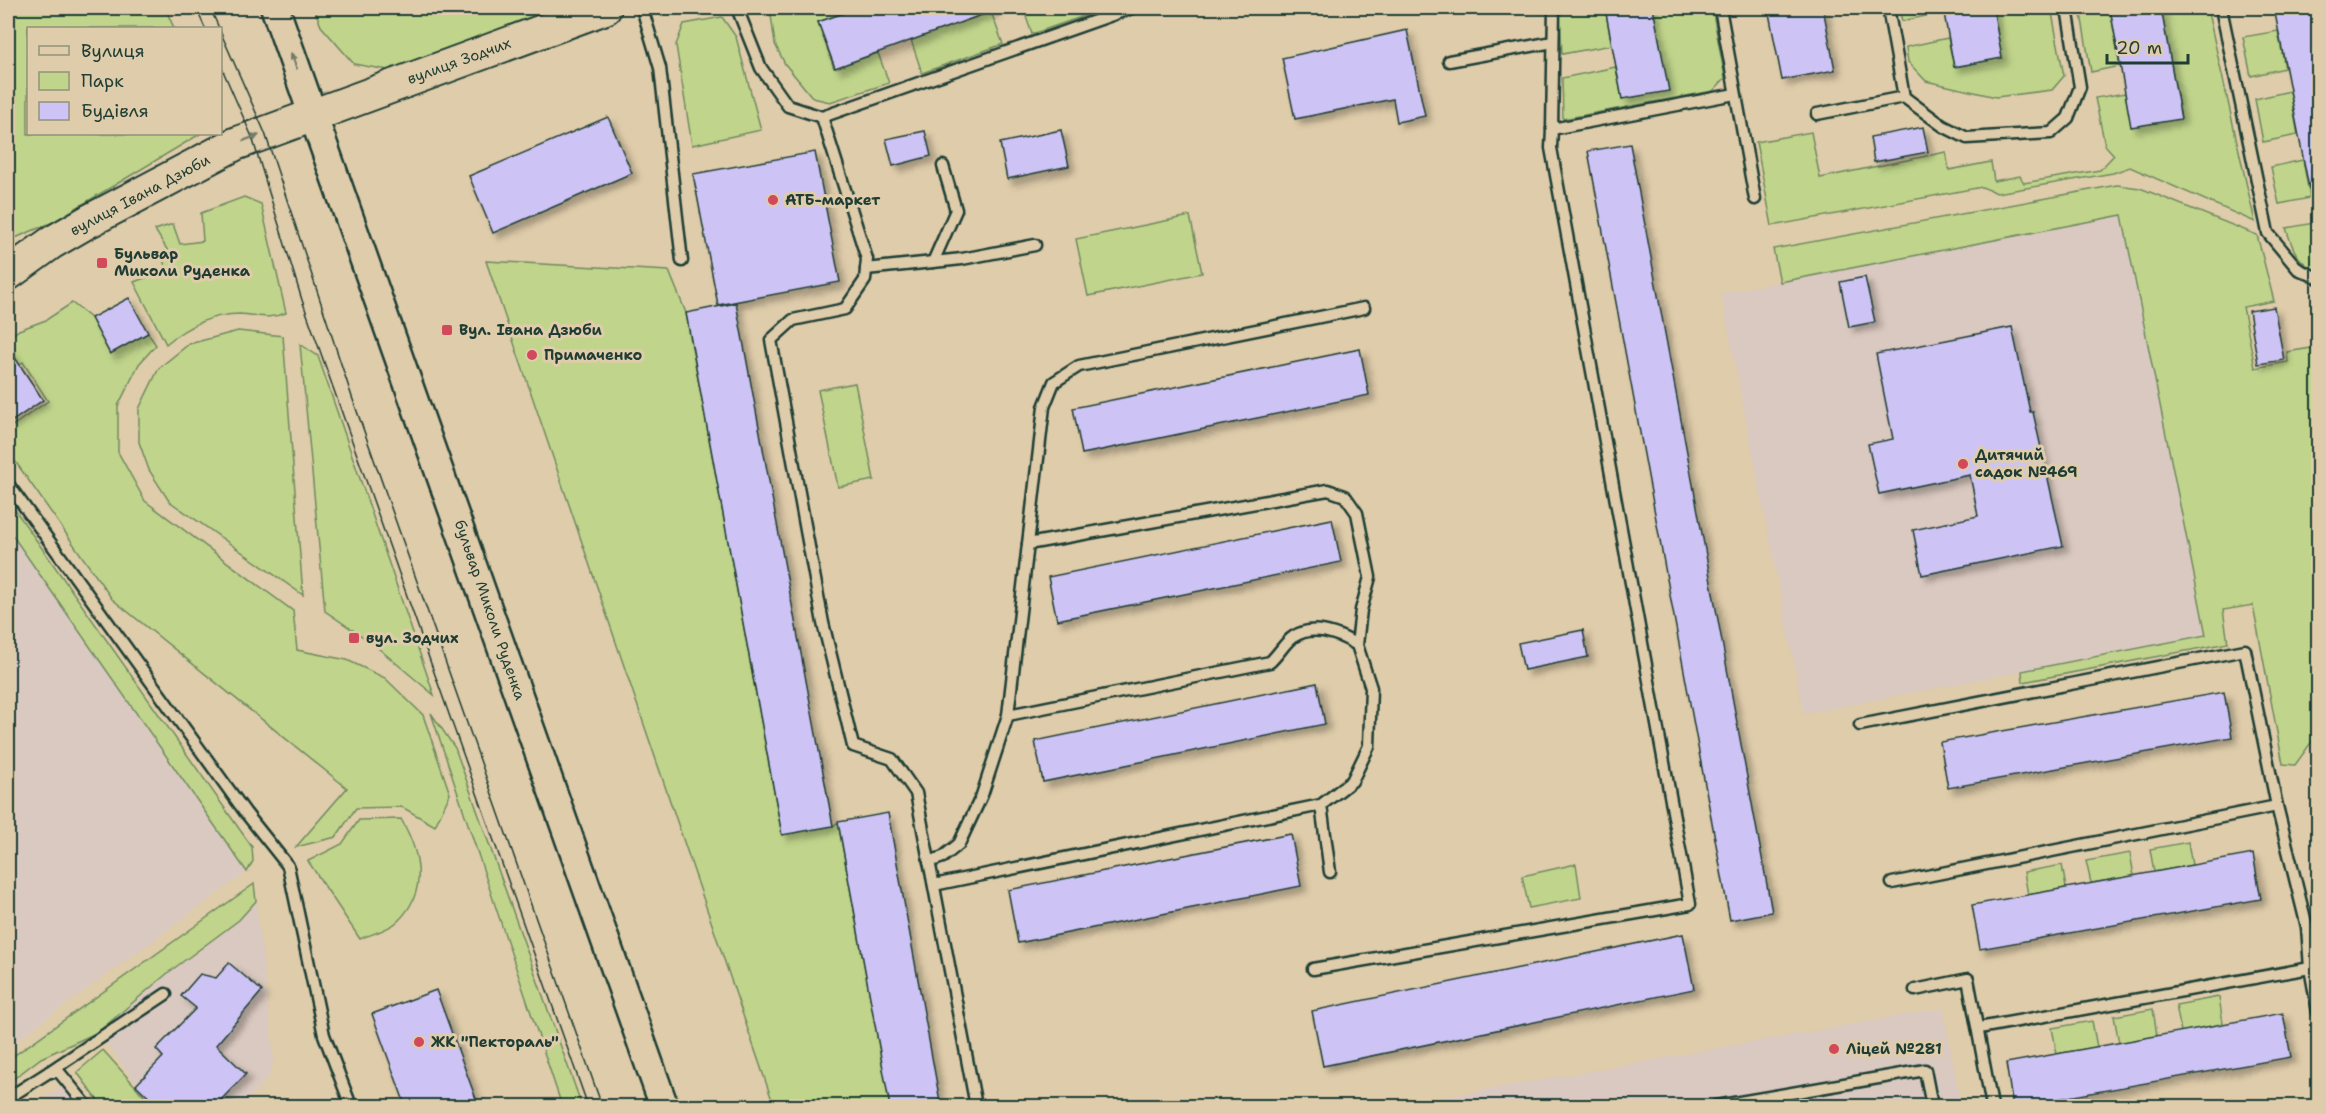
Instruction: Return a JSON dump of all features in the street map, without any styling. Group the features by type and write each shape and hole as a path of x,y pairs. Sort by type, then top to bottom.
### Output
{"main road":[{"name":"вулиця Зодчих","path":"313,115 605,8"},
{"name":"вулиця Івана Дзюби","path":"8,274 51,243 235,144 313,115"},
{"path":"8,252 51,243"}],"street":[{"name":"бульвар Миколи Руденка","path":"274,8 664,1107"}],"lane":[{"path":"642,8 660,68 682,261"},
{"path":"736,8 761,68 788,106 822,117 1132,8"},
{"path":"1313,969 1690,904 1551,148 1554,8"},
{"path":"1720,8 1755,199"},
{"path":"1888,8 1904,97 1943,126 1967,138 2051,133 2068,118 2080,87 2067,8"},
{"path":"2221,8 2268,233 2298,269 2319,278"},
{"path":"1449,61 1553,42"},
{"path":"1552,129 1735,94"},
{"path":"1817,114 1904,97"},
{"path":"822,117 867,259 865,280 845,309 793,320 771,340 823,623 853,746 892,759 916,793 976,1107"},
{"path":"933,262 956,210 943,166"},
{"path":"866,269 933,262 1035,245"},
{"path":"929,862 943,857 960,844 982,795 1008,715 1044,407 1054,382 1079,366 1364,308"},
{"path":"8,484 245,812 285,860 324,1035 351,1107"},
{"path":"934,885 1321,805 1352,781 1369,746 1371,688 1357,645 1360,610 1370,577 1357,513 1345,496 1328,490 1028,544"},
{"path":"1008,715 1270,662 1292,637 1314,630 1336,632 1357,645"},
{"path":"1860,725 2245,650 2277,806 2307,927 2310,968 2319,1012"},
{"path":"1321,805 1330,872"},
{"path":"1892,883 2277,806"},
{"path":"1979,1028 2310,968"},
{"path":"1915,990 1968,979 1992,1107"},
{"path":"8,1098 166,994"},
{"path":"1716,1107 1925,1070 1932,1107"},
{"path":"49,1072 59,1072 87,1107"}],"shaded area":[{"name":"Дитячий садок №469","path":"2122,215 2206,635 1804,714 1721,293"},
{"path":"8,529 247,872 8,1047"},
{"path":"256,901 274,1059 268,1078 243,1106 154,1106 98,1032 169,972 239,920"},
{"name":"Ліцей №281","path":"1943,1008 1961,1106 1394,1106"},
{"path":"73,1078 95,1106 35,1106"}],"green space":[{"path":"8,8 165,8 174,27 27,27 27,135 198,135 53,222 8,241"},
{"path":"314,8 558,8 388,70 354,64 321,26"},
{"path":"770,8 858,8 818,22 834,68 878,53 889,83 830,102 813,98 785,64 775,44"},
{"path":"1023,8 1107,8 1032,34"},
{"path":"1588,8 1605,8 1612,45 1562,54 1560,13"},
{"path":"1653,8 1712,8 1725,78 1713,91 1563,119 1562,78 1616,67 1622,99 1668,91"},
{"path":"1899,8 1943,8 1944,12 1902,21"},
{"path":"1993,8 2051,8 2064,76 2052,90 1996,97 1926,81 1908,62 1906,47 1948,38 1954,67 2002,58"},
{"path":"2080,8 2110,8 2120,66 2091,72"},
{"path":"2161,8 2207,8 2255,222 2130,167 2113,173 1997,193 1982,187 1772,226 1756,142 1811,132 1820,178 1946,152 1949,170 1991,162 1994,181 2020,176 2024,183 2100,170 2114,155 2105,145 2095,98 2125,93 2132,127 2181,119"},
{"path":"991,12 1003,44 922,73 911,40"},
{"path":"722,17 736,37 761,130 692,145 676,45 684,24"},
{"path":"2278,31 2285,68 2251,76 2243,37"},
{"path":"2290,91 2298,135 2263,142 2255,99"},
{"path":"2303,160 2310,198 2279,204 2271,167"},
{"path":"2117,185 2140,188 2257,235 2274,301 2243,307 2255,368 2288,362 2287,352 2318,347 2318,733 2295,765 2283,764 2253,605 2223,610 2228,643 2023,682 2022,671 2206,635 2122,215 1780,282 1773,249"},
{"path":"244,197 261,204 286,313 268,317 240,314 219,316 191,327 166,344 134,282 166,270 162,255 168,251 155,230 173,224 180,244 203,241 201,213"},
{"path":"1190,216 1202,273 1088,296 1076,239"},
{"path":"2314,223 2318,246 2318,272 2305,264 2297,255 2286,228"},
{"path":"486,261 669,271 686,313 782,835 833,826 838,822 890,1106 774,1106"},
{"path":"72,303 91,318 110,354 148,333 156,345 139,364 118,406 118,452 145,501 293,611 297,650 347,660 385,678 423,715 450,794 435,826 402,807 356,808 336,837 296,847 347,788 112,599 8,451 8,429 48,401 23,362 8,372 8,338 19,330 46,320"},
{"path":"238,331 283,336 303,595 169,501 149,470 139,442 139,409 159,368 189,344"},
{"path":"300,344 318,356 434,695 372,643 325,611"},
{"path":"855,383 874,480 838,487 818,390"},
{"path":"8,500 252,847 253,861 247,872 8,529"},
{"path":"431,713 455,748 582,1106 562,1106"},
{"path":"401,819 417,858 418,884 414,897 398,921 360,939 308,861 342,844 359,820"},
{"path":"2188,842 2192,865 2154,872 2150,849"},
{"path":"2130,853 2134,876 2091,883 2086,861"},
{"path":"1576,864 1581,898 1529,908 1522,876"},
{"path":"2062,865 2066,888 2028,895 2024,872"},
{"path":"254,884 256,901 239,920 169,972 98,1032 41,1058 8,1083 8,1060"},
{"path":"2219,997 2223,1024 2181,1032 2176,1005"},
{"path":"2153,1009 2157,1036 2119,1043 2114,1016"},
{"path":"2092,1021 2097,1047 2057,1054 2052,1028"},
{"path":"103,1050 153,1106 102,1106 77,1072"}],"building":[{"path":"858,8 995,8 995,10 835,68 818,22"},
{"path":"1605,8 1653,8 1669,91 1622,99"},
{"path":"1768,8 1823,8 1835,70 1782,80"},
{"path":"1943,8 1993,8 2002,58 1954,67"},
{"path":"2110,8 2161,8 2181,119 2131,127"},
{"path":"2274,8 2316,8 2319,186 2309,188"},
{"path":"1407,30 1425,116 1397,122 1393,99 1295,119 1282,58"},
{"path":"608,117 632,173 493,233 469,176"},
{"path":"1923,127 1928,152 1874,162 1870,137"},
{"path":"1061,130 1069,166 1007,179 1000,143"},
{"path":"925,131 931,156 893,166 886,139"},
{"path":"1630,144 1772,912 1730,920 1588,151"},
{"path":"815,152 840,282 718,305 693,174"},
{"path":"1865,277 1875,322 1849,327 1840,282"},
{"path":"129,298 148,333 110,354 91,318"},
{"path":"736,303 833,826 782,835 686,313"},
{"path":"2274,307 2284,360 2258,364 2249,311"},
{"path":"2012,327 2063,546 1922,575 1913,530 1978,516 1970,475 1879,494 1868,444 1893,439 1876,354"},
{"path":"8,347 43,400 8,424"},
{"path":"1360,349 1369,395 1082,454 1073,408"},
{"path":"1332,519 1341,562 1057,620 1048,577"},
{"path":"1583,630 1588,657 1524,670 1518,643"},
{"path":"1317,683 1325,724 1043,782 1035,741"},
{"path":"2224,692 2232,737 1948,788 1940,742"},
{"path":"888,813 941,1107 890,1107 838,822"},
{"path":"1291,834 1301,886 1018,943 1008,890"},
{"path":"2253,854 2261,899 1980,949 1972,905"},
{"path":"1683,934 1694,989 1323,1066 1312,1011"},
{"path":"229,963 262,991 216,1045 246,1074 214,1107 159,1107 136,1085 163,1057 156,1049 196,1008 181,996 200,974 216,978"},
{"name":"ЖК \"Пектораль\"","path":"436,990 479,1107 406,1107 372,1014"},
{"path":"2283,1013 2291,1057 2013,1107 2006,1063"}],"tram line":[{"path":"196,8 205,27"},
{"path":"210,8 219,27"},
{"path":"222,36 265,133 352,397 602,1106"},
{"path":"222,69 252,137 302,300 588,1106"}],"place":[{"name":"АТБ-маркет","path":"773,200"},
{"name":"Бульвар Миколи Руденка","path":"102,263"},
{"name":"Вул. Івана Дзюби","path":"447,330"},
{"name":"Примаченко","path":"532,355"},
{"name":"Дитячий садок №469","path":"1963,464"},
{"name":"вул. Зодчих","path":"354,638"},
{"name":"ЖК \"Пектораль\"","path":"419,1042"},
{"name":"Ліцей №281","path":"1834,1049"}]}
